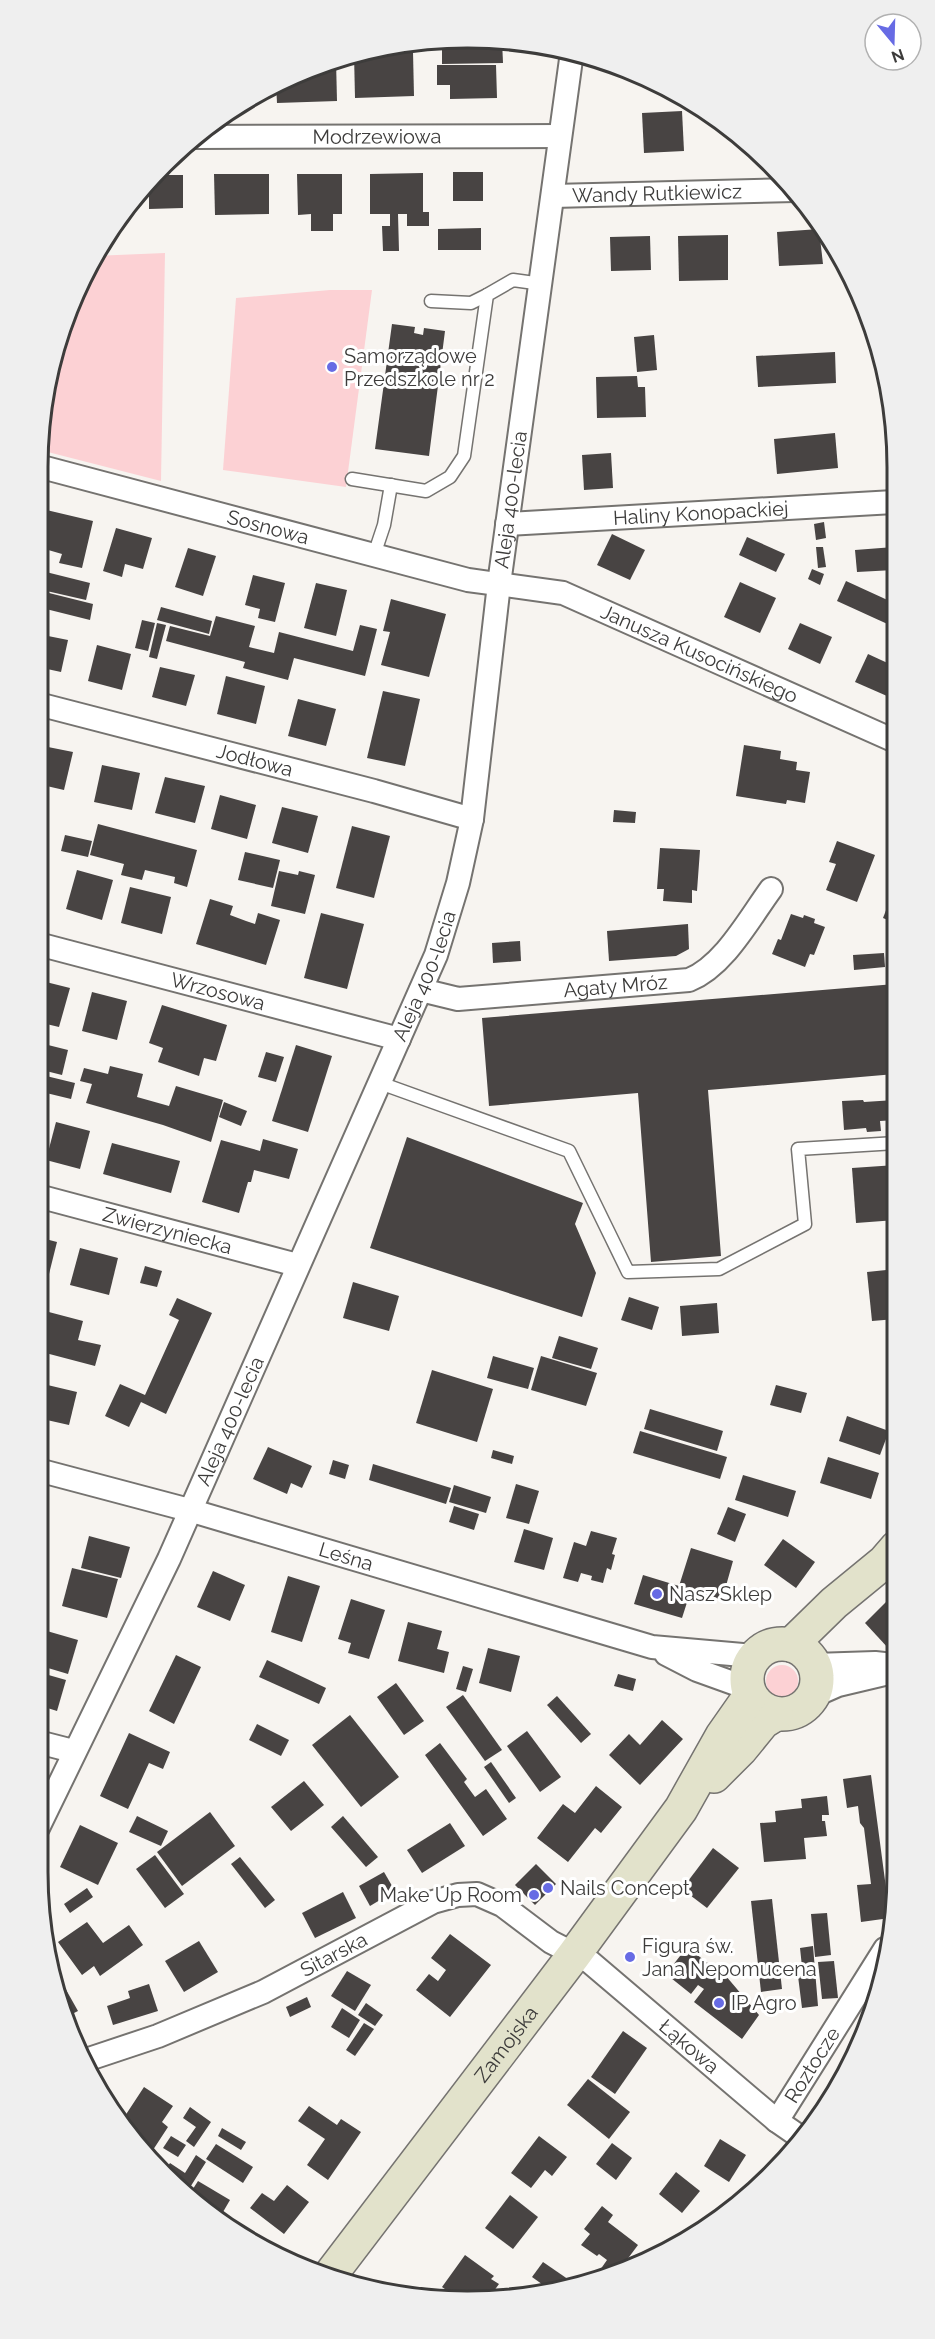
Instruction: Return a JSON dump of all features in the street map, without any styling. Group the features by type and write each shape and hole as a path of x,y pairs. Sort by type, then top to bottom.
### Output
{"street":[{"name":"Aleja 400-lecia","path":"48,1806 169,1559 297,1265 421,990 446,927 472,819 499,584 542,284 571,61"},
{"name":"Modrzewiowa","path":"210,137 560,136"},
{"name":"Wandy Rutkiewicz","path":"553,196 782,190"},
{"name":"Sosnowa","path":"48,469 468,580 499,584"},
{"name":"Haliny Konopackiej","path":"507,524 887,502"},
{"name":"Janusza Kusocińskiego","path":"499,584 563,593 887,737"},
{"name":"Jodłowa","path":"48,707 374,791 472,819"},
{"name":"Agaty Mróz","path":"421,990 458,999 689,980 715,965 771,889"},
{"name":"Wrzosowa","path":"48,947 399,1039"},
{"name":"Zwierzyniecka","path":"48,1199 297,1265"},
{"name":"Leśna","path":"48,1473 189,1510 652,1647 758,1699"},
{"path":"887,1560 850,1616 807,1667 801,1709 789,1714 758,1699 746,1674 754,1656 775,1644 807,1667 838,1685 887,1673"},
{"name":"Leśna","path":"652,1647 754,1656"},
{"path":"807,1667 875,1663 887,1665"},
{"name":"Zamojska","path":"335,2269 574,1955 681,1809 741,1749 763,1722 758,1699"},
{"path":"48,1745 73,1751"},
{"name":"Sitarska","path":"92,2058 158,2036 263,1992 433,1902 458,1895 477,1894 495,1900 551,1942 574,1955"},
{"name":"Łąkowa","path":"574,1955 590,1962 777,2121 795,2133"},
{"name":"Roztocze","path":"777,2121 877,1962"}],"lane":[{"path":"431,301 471,303 513,280 542,284"},
{"path":"352,479 426,491 450,477 464,456 487,295"},
{"path":"374,555 384,525 391,485"},
{"path":"380,1083 569,1151 628,1272 719,1269 805,1224 798,1149 887,1144"}],"shaded area":[{"path":"165,253 161,481 49,452 52,413 62,359 80,307 106,255"},
{"path":"330,290 372,290 346,487 223,470 236,298"},
{"path":"782,1665 794,1669 798,1681 794,1693 782,1697 770,1693 766,1681 770,1669"}],"building":[{"path":"442,49 502,50 503,63 442,64"},
{"path":"413,52 414,96 355,98 354,63"},
{"path":"437,65 496,65 497,98 450,99 450,85 437,85"},
{"path":"336,69 337,101 277,103 277,94"},
{"path":"682,111 684,151 644,153 642,113"},
{"path":"453,172 483,172 483,201 453,201"},
{"path":"423,173 423,212 429,212 429,226 407,226 407,214 398,214 399,251 383,251 382,226 390,226 390,214 370,214 370,174"},
{"path":"214,174 269,174 269,214 215,215"},
{"path":"297,174 342,174 342,214 333,214 333,231 311,231 311,214 298,215"},
{"path":"167,175 183,175 183,208 149,209 149,195"},
{"path":"481,228 481,250 438,250 438,229"},
{"path":"813,229 820,241 823,264 779,266 777,232"},
{"path":"728,235 728,280 679,281 678,236"},
{"path":"650,236 651,270 611,271 610,237"},
{"path":"392,324 415,327 414,333 423,335 424,328 445,331 429,456 375,449"},
{"path":"654,335 657,370 637,372 634,337"},
{"path":"835,352 836,383 758,387 756,356"},
{"path":"637,376 638,387 645,387 646,417 597,418 596,377"},
{"path":"835,433 838,468 777,474 774,439"},
{"path":"611,453 613,488 584,490 582,455"},
{"path":"48,510 93,521 82,568 59,563 62,554 48,550"},
{"path":"824,522 826,538 816,540 814,524"},
{"path":"116,528 152,538 143,569 125,564 122,577 103,571"},
{"path":"612,534 645,550 630,580 597,565"},
{"path":"747,537 785,554 776,572 739,555"},
{"path":"816,547 823,547 826,567 818,568"},
{"path":"188,548 216,556 203,596 175,587"},
{"path":"887,548 887,570 857,572 855,550"},
{"path":"812,569 824,574 820,585 808,579"},
{"path":"48,572 90,583 86,600 48,591"},
{"path":"253,575 285,583 275,622 258,618 260,609 245,605"},
{"path":"846,581 887,600 887,624 837,601"},
{"path":"740,582 776,598 760,633 724,617"},
{"path":"316,583 347,590 336,636 304,628"},
{"path":"48,593 93,604 90,620 48,610"},
{"path":"391,599 446,614 429,677 381,665 390,632 383,631"},
{"path":"161,607 212,621 209,634 157,620"},
{"path":"216,616 255,626 249,647 274,653 279,632 353,651 360,625 377,629 365,676 294,658 288,680 243,668 245,662 166,641 170,626 210,636"},
{"path":"142,620 155,623 148,651 135,648"},
{"path":"157,623 166,625 157,659 149,657"},
{"path":"800,623 832,637 820,664 788,649"},
{"path":"48,636 68,640 61,672 48,669"},
{"path":"97,645 131,654 122,690 88,681"},
{"path":"868,654 887,663 887,696 855,682"},
{"path":"160,667 195,675 186,706 152,697"},
{"path":"226,676 265,686 256,724 217,714"},
{"path":"383,691 420,699 405,766 367,758"},
{"path":"298,699 336,709 326,746 288,736"},
{"path":"744,745 781,751 780,759 797,762 796,770 810,772 805,803 787,800 786,804 736,796"},
{"path":"48,747 73,752 64,790 48,786"},
{"path":"102,765 140,773 132,810 94,802"},
{"path":"165,777 205,786 195,823 155,813"},
{"path":"220,795 256,805 247,839 211,829"},
{"path":"282,807 318,816 308,853 272,843"},
{"path":"614,810 636,812 635,823 613,822"},
{"path":"98,824 197,850 187,887 174,883 175,877 145,870 142,880 121,875 124,864 90,855"},
{"path":"352,826 390,836 374,898 336,888"},
{"path":"65,835 92,841 88,857 61,851"},
{"path":"837,841 875,855 857,902 826,890 836,864 829,862"},
{"path":"660,848 700,850 697,891 692,890 692,903 663,901 664,889 657,889"},
{"path":"245,852 280,860 273,888 238,880"},
{"path":"77,870 113,880 102,920 66,909"},
{"path":"279,871 298,875 299,871 315,875 305,914 271,906"},
{"path":"130,887 171,897 162,934 121,923"},
{"path":"210,899 233,906 230,915 255,924 258,913 280,920 266,965 196,944"},
{"path":"887,908 887,920 883,918"},
{"path":"321,913 364,924 347,989 304,978"},
{"path":"791,914 815,919 814,923 825,927 814,955 810,954 805,967 772,954 778,939 781,940"},
{"path":"688,924 689,949 676,956 609,961 607,931"},
{"path":"520,941 521,961 493,963 492,943"},
{"path":"884,953 885,967 854,970 853,955"},
{"path":"48,982 70,988 59,1027 48,1024"},
{"path":"887,985 887,1075 708,1090 721,1256 651,1262 638,1093 489,1106 482,1018"},
{"path":"92,992 127,1001 117,1040 82,1031"},
{"path":"162,1005 227,1025 216,1061 204,1058 199,1076 158,1062 163,1048 149,1043"},
{"path":"48,1045 68,1050 62,1075 48,1072"},
{"path":"296,1045 332,1056 308,1132 272,1121"},
{"path":"266,1052 284,1057 276,1082 258,1077"},
{"path":"110,1066 143,1074 137,1097 169,1106 176,1086 223,1100 211,1142 163,1125 86,1103 92,1084 80,1081 84,1068 108,1074"},
{"path":"48,1076 75,1083 71,1099 48,1093"},
{"path":"842,1101 887,1101 887,1121 880,1121 881,1131 867,1132 866,1128 844,1130"},
{"path":"224,1102 247,1111 241,1126 219,1117"},
{"path":"56,1122 90,1131 80,1169 48,1161"},
{"path":"407,1137 583,1203 575,1224 596,1273 582,1317 370,1248"},
{"path":"263,1139 298,1149 289,1179 254,1170 239,1213 202,1202 221,1140 260,1151"},
{"path":"112,1143 180,1161 171,1193 103,1174"},
{"path":"887,1166 887,1221 856,1223 852,1168"},
{"path":"48,1240 57,1242 48,1278"},
{"path":"80,1248 118,1258 109,1295 70,1285"},
{"path":"145,1266 162,1271 157,1287 140,1283"},
{"path":"887,1270 887,1320 872,1321 867,1272"},
{"path":"353,1282 399,1296 389,1331 343,1318"},
{"path":"629,1297 659,1307 652,1330 621,1320"},
{"path":"177,1298 212,1313 166,1414 141,1402 129,1427 105,1416 120,1384 145,1395 179,1320 169,1315"},
{"path":"717,1303 719,1333 682,1336 680,1306"},
{"path":"48,1312 83,1321 78,1340 101,1345 95,1366 48,1354"},
{"path":"559,1336 598,1348 591,1369 552,1358"},
{"path":"493,1356 534,1368 528,1389 487,1378"},
{"path":"541,1356 597,1373 586,1406 531,1390"},
{"path":"432,1370 493,1389 477,1442 416,1423"},
{"path":"48,1385 77,1392 69,1425 48,1420"},
{"path":"776,1385 807,1393 801,1413 770,1405"},
{"path":"650,1409 723,1431 717,1451 644,1429"},
{"path":"847,1416 887,1430 880,1455 839,1441"},
{"path":"640,1431 727,1457 720,1479 633,1453"},
{"path":"268,1447 312,1466 302,1488 291,1483 287,1494 253,1479"},
{"path":"493,1450 514,1456 512,1464 491,1458"},
{"path":"828,1457 879,1473 871,1499 820,1483"},
{"path":"333,1460 349,1465 345,1479 329,1474"},
{"path":"373,1464 451,1488 446,1504 369,1480"},
{"path":"743,1475 796,1491 788,1517 735,1500"},
{"path":"516,1484 539,1491 529,1524 506,1518"},
{"path":"454,1485 491,1497 486,1513 449,1502"},
{"path":"454,1506 479,1514 474,1530 449,1522"},
{"path":"728,1507 746,1514 735,1542 717,1534"},
{"path":"524,1529 553,1538 544,1570 514,1562"},
{"path":"591,1531 617,1538 612,1554 615,1555 611,1570 607,1568 603,1583 591,1580 592,1576 581,1573 578,1582 563,1578 574,1542 586,1546"},
{"path":"89,1536 130,1547 121,1578 81,1568"},
{"path":"783,1539 815,1562 796,1588 764,1565"},
{"path":"691,1548 733,1561 722,1600 691,1590 682,1618 634,1604 643,1575 679,1586"},
{"path":"72,1568 118,1579 107,1618 62,1606"},
{"path":"213,1571 245,1585 230,1621 197,1607"},
{"path":"288,1576 320,1586 302,1642 271,1632"},
{"path":"351,1599 385,1610 369,1659 348,1653 351,1643 338,1639"},
{"path":"887,1601 887,1647 865,1623"},
{"path":"408,1622 442,1631 437,1649 449,1652 444,1673 398,1661"},
{"path":"48,1631 78,1640 68,1674 48,1668"},
{"path":"488,1648 520,1656 511,1692 479,1683"},
{"path":"176,1655 201,1667 174,1724 149,1711"},
{"path":"267,1660 326,1688 319,1704 259,1677"},
{"path":"463,1666 473,1669 466,1692 456,1689"},
{"path":"618,1674 636,1679 633,1691 614,1686"},
{"path":"48,1675 66,1680 57,1711 48,1708"},
{"path":"396,1683 424,1721 404,1735 377,1697"},
{"path":"463,1695 502,1750 485,1761 446,1707"},
{"path":"557,1696 591,1734 581,1743 547,1705"},
{"path":"350,1715 399,1777 361,1807 312,1745"},
{"path":"662,1720 683,1739 640,1785 609,1755 629,1734 640,1745"},
{"path":"257,1724 289,1740 281,1756 249,1740"},
{"path":"527,1731 561,1777 540,1792 507,1746"},
{"path":"129,1733 170,1752 163,1769 149,1763 128,1809 100,1796"},
{"path":"440,1743 467,1779 464,1782 475,1797 486,1789 507,1819 483,1836 425,1755"},
{"path":"491,1762 516,1798 509,1803 484,1767"},
{"path":"871,1775 886,1890 884,1919 861,1922 857,1885 871,1884 864,1828 860,1823 858,1806 847,1808 843,1779"},
{"path":"304,1781 324,1805 291,1831 271,1807"},
{"path":"596,1786 622,1807 601,1833 595,1828 568,1862 537,1838 563,1804 575,1813"},
{"path":"827,1796 829,1815 822,1815 822,1821 825,1821 827,1836 804,1838 806,1859 764,1862 760,1823 776,1822 775,1811 802,1808 801,1799"},
{"path":"210,1812 235,1846 182,1886 157,1852"},
{"path":"137,1816 168,1831 161,1846 129,1832"},
{"path":"343,1816 378,1857 366,1867 331,1827"},
{"path":"450,1823 465,1846 422,1873 407,1850"},
{"path":"80,1825 118,1843 98,1885 60,1867"},
{"path":"713,1848 739,1868 707,1908 682,1889"},
{"path":"155,1855 184,1894 165,1908 136,1869"},
{"path":"240,1857 275,1900 265,1908 231,1864"},
{"path":"536,1864 556,1884 535,1905 515,1885"},
{"path":"384,1872 395,1891 370,1906 359,1886"},
{"path":"87,1888 93,1897 70,1913 64,1904"},
{"path":"343,1892 356,1918 315,1938 302,1913"},
{"path":"772,1899 782,1989 761,1992 751,1901"},
{"path":"827,1913 831,1955 815,1957 811,1914"},
{"path":"87,1922 103,1943 129,1925 143,1945 100,1976 94,1966 82,1975 58,1942"},
{"path":"450,1934 491,1965 450,2017 416,1990 429,1974 438,1981 446,1970 431,1958"},
{"path":"199,1941 218,1972 184,1992 165,1961"},
{"path":"813,1946 818,2006 802,2008 798,1976 803,1976 800,1948"},
{"path":"687,1947 718,1971 720,1969 759,2015 742,2039 694,2002 704,1989 698,1985 691,1994 666,1974"},
{"path":"834,1961 838,1998 822,1999 818,1962"},
{"path":"347,1971 371,1985 355,2011 331,1996"},
{"path":"149,1984 158,2011 113,2025 107,2006 130,1998 128,1991"},
{"path":"64,1986 78,2011 73,2014"},
{"path":"307,1997 311,2007 290,2017 286,2007"},
{"path":"366,2003 383,2015 375,2026 358,2015"},
{"path":"342,2008 360,2020 349,2038 331,2027"},
{"path":"364,2023 374,2029 355,2056 346,2050"},
{"path":"623,2031 647,2048 615,2094 591,2077"},
{"path":"588,2079 630,2112 609,2139 567,2105"},
{"path":"144,2087 173,2106 162,2122 168,2127 153,2149 126,2115"},
{"path":"309,2106 337,2125 341,2119 361,2132 328,2180 307,2165 325,2139 298,2121"},
{"path":"190,2107 211,2122 194,2147 186,2141 196,2127 183,2118"},
{"path":"222,2128 246,2142 241,2150 218,2136"},
{"path":"171,2136 186,2145 178,2157 163,2148"},
{"path":"539,2136 567,2157 552,2176 545,2170 531,2188 511,2173"},
{"path":"720,2139 746,2155 729,2182 704,2166"},
{"path":"612,2143 632,2158 616,2180 596,2164"},
{"path":"216,2144 253,2167 243,2183 206,2159"},
{"path":"196,2155 206,2162 191,2187 168,2165 170,2163 185,2173"},
{"path":"676,2172 700,2191 682,2213 659,2194"},
{"path":"198,2181 230,2200 223,2212 193,2189"},
{"path":"287,2185 309,2202 284,2234 250,2208 262,2193 274,2201"},
{"path":"510,2195 538,2217 513,2249 485,2228"},
{"path":"602,2206 613,2215 608,2222 638,2245 627,2259 600,2270 607,2260 581,2245 590,2234 584,2229"},
{"path":"465,2255 494,2276 491,2279 499,2284 495,2290 447,2290 442,2287"},
{"path":"543,2262 568,2279 542,2284 532,2277"}],"place":[{"name":"Samorządowe Przedszkole nr 2","path":"332,367"},
{"name":"Nasz Sklep","path":"657,1594"},
{"name":"Nails Concept","path":"548,1888"},
{"name":"Make Up Room","path":"534,1895"},
{"name":"Figura św. Jana Nepomucena","path":"630,1957"},
{"name":"IP Agro","path":"719,2003"}]}
